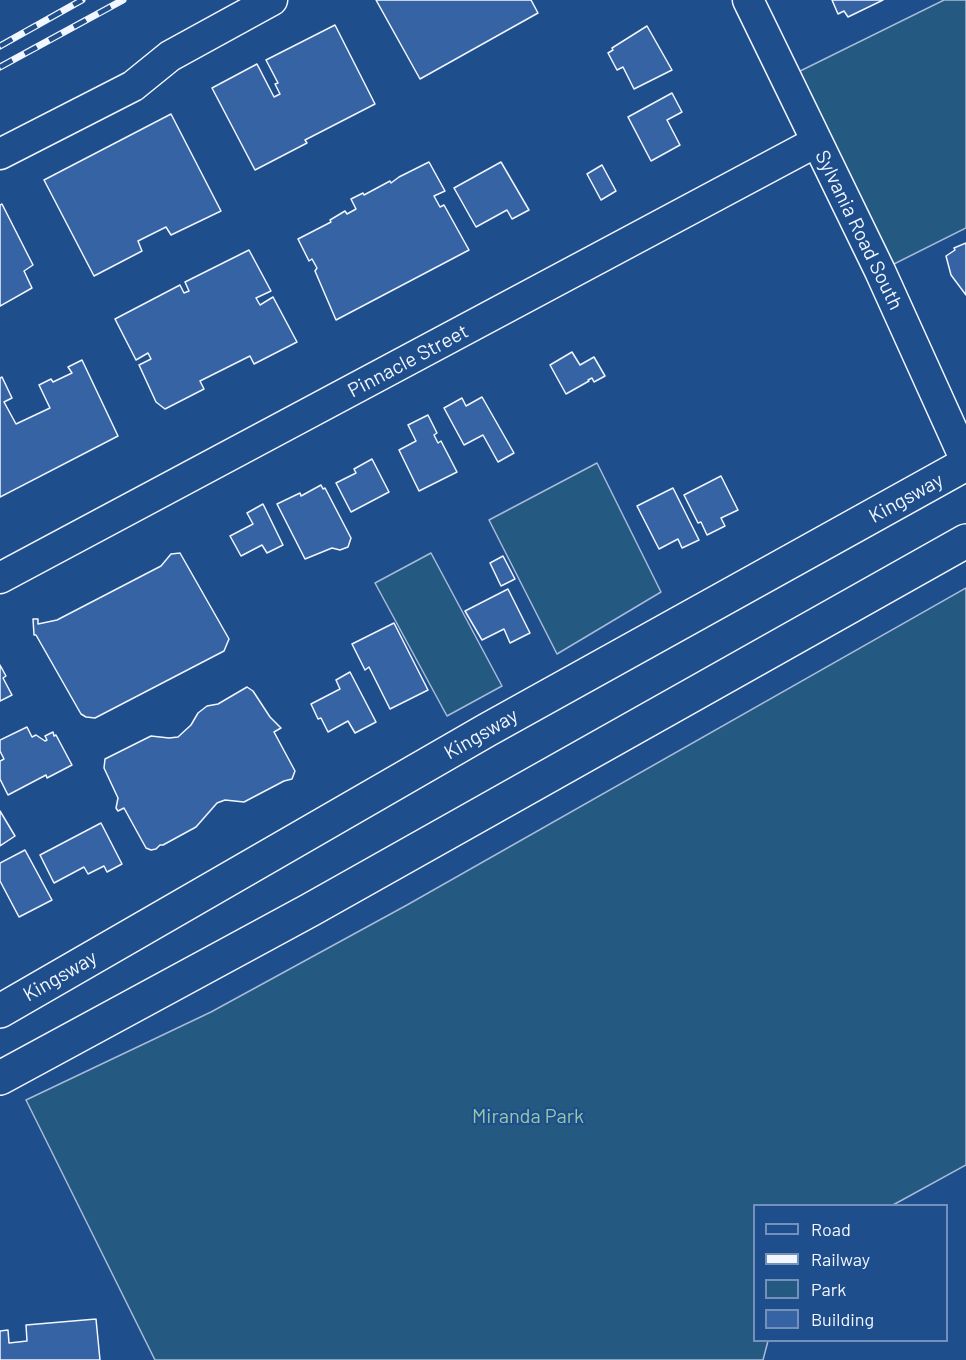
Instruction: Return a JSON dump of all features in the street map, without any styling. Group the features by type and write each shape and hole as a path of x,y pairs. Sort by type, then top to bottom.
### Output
{"main road":[{"name":"Kingsway","path":"0,1011 487,730 966,463"},
{"path":"0,1078 310,910 966,541"}],"street":[{"path":"0,154 133,86 170,56 272,0"},
{"name":"Sylvania Road South","path":"748,0 879,271 966,463"},
{"name":"Pinnacle Street","path":"0,579 816,142"}],"green space":[{"path":"944,0 966,0 966,228 880,271 786,78"},
{"path":"597,463 661,592 557,654 489,520"},
{"path":"431,553 502,686 447,716 375,583"},
{"name":"Miranda Park","path":"966,588 966,1165 895,1204 753,1204 753,1342 768,1342 763,1360 155,1360 26,1100 211,1012 407,905"}],"building":[{"path":"376,0 531,0 538,13 420,79"},
{"path":"832,0 883,0 848,17 844,11 838,14"},
{"path":"335,25 375,104 305,140 307,143 255,170 212,88 257,64 274,97 280,94 275,84 278,83 266,60"},
{"path":"647,26 672,70 634,89 623,67 617,70 608,53 613,50 612,48"},
{"path":"672,93 682,112 667,120 680,145 651,161 628,117"},
{"path":"171,114 221,211 171,235 166,227 138,241 142,251 94,276 44,180"},
{"path":"429,162 445,191 434,196 440,207 444,205 469,250 336,320 315,271 317,268 312,259 309,261 298,239 331,222 330,220 345,211 347,214 356,209 351,199 363,193 364,195 390,181 391,183"},
{"path":"501,162 529,210 512,219 507,210 476,227 454,188"},
{"path":"602,165 616,191 601,200 587,174"},
{"path":"2,204 33,265 24,271 32,288 0,306 0,205"},
{"path":"966,243 966,295 951,275 946,256 955,250 954,248"},
{"path":"249,250 271,291 256,298 260,305 273,297 297,342 254,364 250,356 200,381 204,389 165,409 156,402 139,365 151,359 148,353 136,360 115,319 180,285 184,293 189,291 185,282"},
{"path":"572,352 580,365 594,357 605,376 594,382 592,378 566,394 550,365"},
{"path":"82,360 118,436 0,497 0,378 2,377 12,398 4,402 16,424 50,408 39,385 51,379 53,382 72,373 68,367"},
{"path":"482,397 514,453 498,462 483,435 464,445 444,408 462,398 466,406"},
{"path":"428,415 437,433 434,435 438,443 441,441 457,472 419,491 399,450 416,441 408,425"},
{"path":"372,459 389,492 351,512 336,483 356,473 354,469"},
{"path":"721,476 738,510 721,518 725,526 707,535 701,522 698,523 684,495"},
{"path":"321,485 323,489 325,488 351,538 348,547 340,550 332,548 305,559 277,504 300,493 301,496"},
{"path":"673,488 699,540 682,548 678,539 659,549 637,506"},
{"path":"263,504 283,545 267,553 262,545 241,556 230,536 253,524 247,513"},
{"path":"180,553 229,639 224,651 95,718 86,717 81,714 34,635 33,619 38,619 38,624 57,620 161,566 171,554"},
{"path":"503,556 515,579 501,586 490,563"},
{"path":"508,589 530,633 510,643 504,629 482,640 465,611"},
{"path":"394,623 428,690 390,709 369,667 365,670 352,644"},
{"path":"0,665 6,676 3,678 12,695 0,701"},
{"path":"350,672 376,722 355,733 348,721 328,732 321,718 318,719 311,704 340,689 336,680"},
{"path":"247,687 253,691 270,717 281,728 274,732 295,771 292,779 244,802 225,800 217,803 196,827 156,849 146,848 124,808 118,811 116,808 118,798 104,768 105,759 151,736 178,737 207,706 218,704"},
{"path":"27,727 32,737 36,735 45,741 47,740 45,736 53,732 72,765 47,778 46,775 8,795 0,779 0,761 4,759 0,751 0,740"},
{"path":"0,811 15,836 0,846"},
{"path":"101,823 122,864 107,872 104,866 88,874 84,867 54,883 40,855"},
{"path":"25,850 52,900 19,917 0,881 0,863"},
{"path":"96,1319 100,1360 0,1360 0,1331 8,1330 9,1343 27,1341 26,1325"}],"railway":[{"path":"0,46 82,0"},
{"path":"0,67 123,0"}]}
